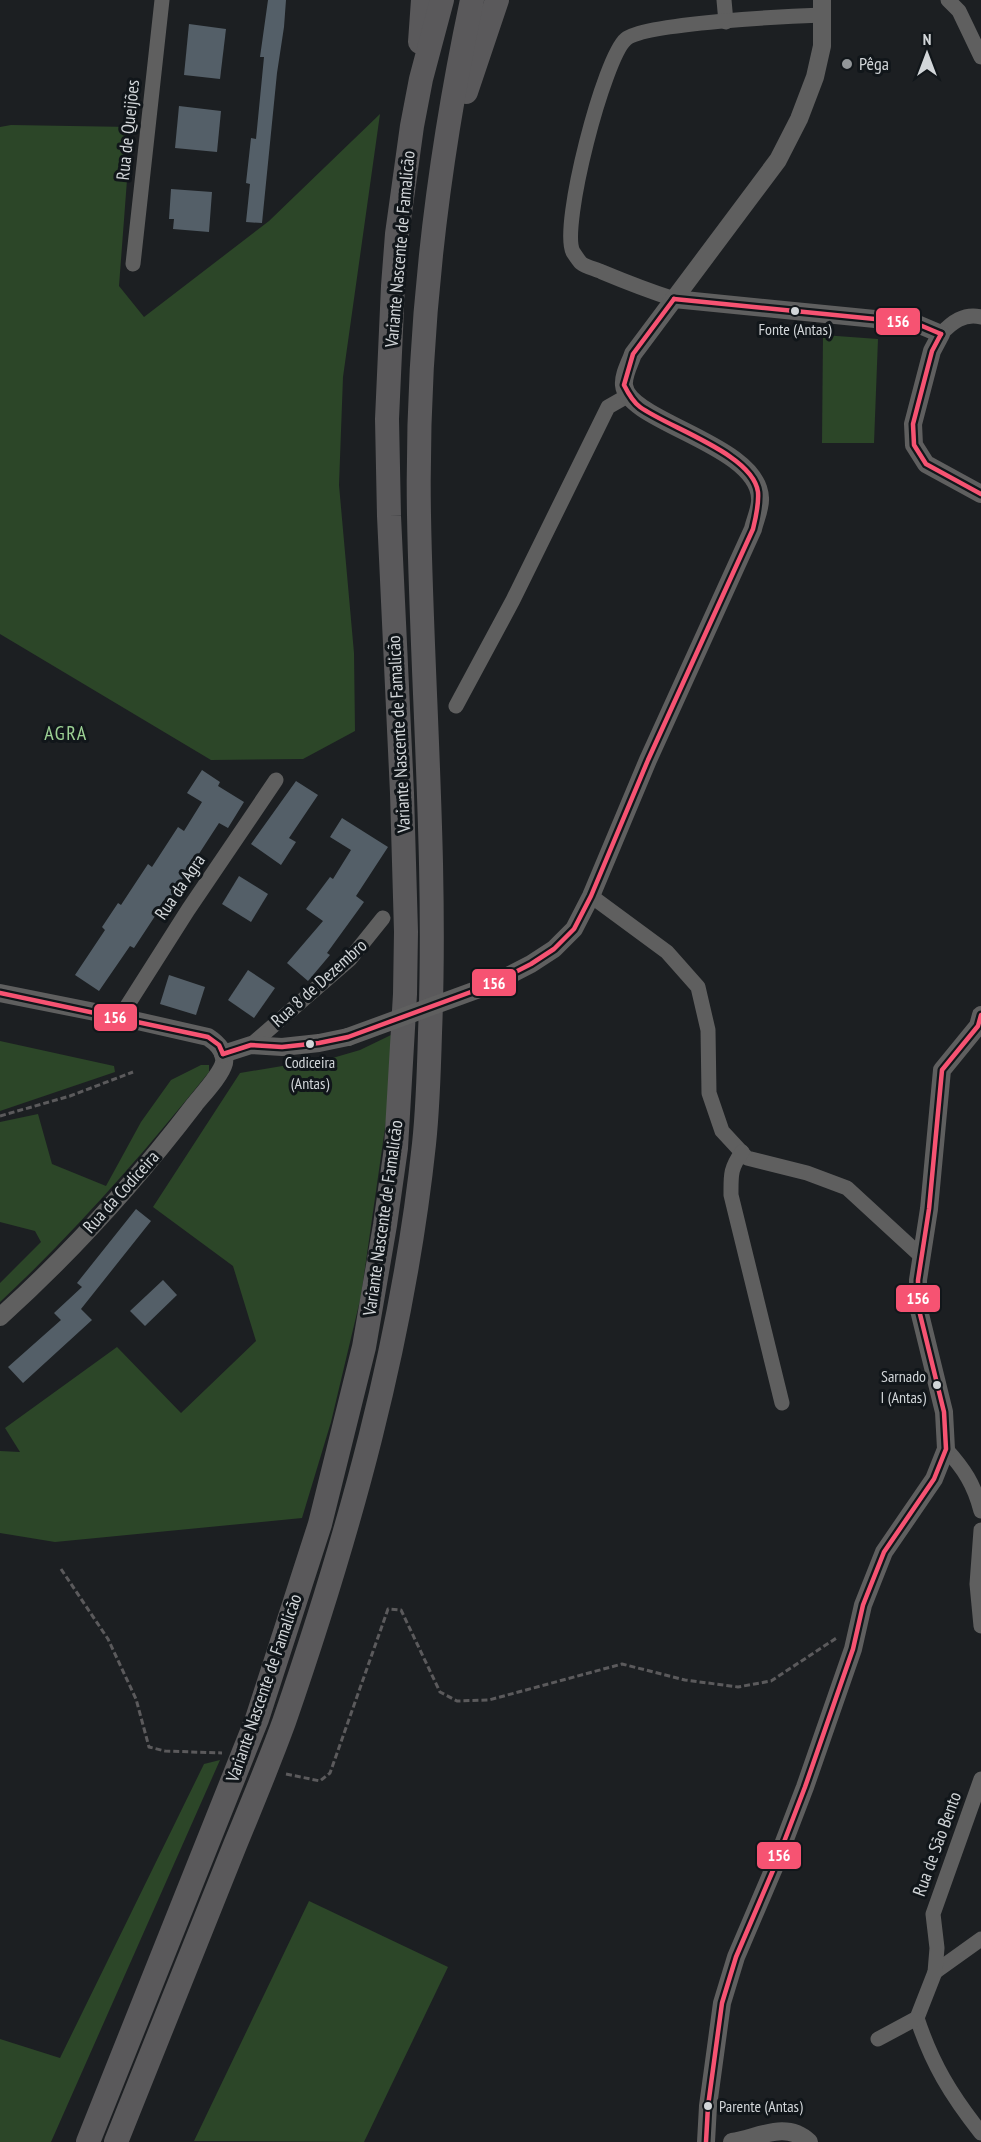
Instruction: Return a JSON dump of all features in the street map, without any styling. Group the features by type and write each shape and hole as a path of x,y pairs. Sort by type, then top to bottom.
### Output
{"highway":[{"path":"421,79 420,39 423,0"},
{"name":"Variante Nascente de Famalicão","path":"88,2142 260,1708 323,1513 364,1347 385,1225 396,1148 405,994 406,933 387,420 396,244 407,158 421,79 442,0"},
{"name":"Variante Nascente de Famalicão","path":"116,2142 272,1752 338,1556 349,1522 392,1350 412,1234 425,1142 433,975 419,511 420,415 427,286 442,165 472,0"},
{"path":"442,165 497,0"}],"street":[{"name":"Rua de Queijões","path":"133,264 162,0"},
{"path":"724,0 726,22"},
{"path":"948,0 959,11 981,57"},
{"path":"456,706 513,600 608,407 629,395 624,386 633,354 674,299 778,160 799,119 816,77 822,46 823,8 644,31 626,39 616,52 595,112 578,175 570,237 572,250 581,263 642,289 674,299 915,323 941,334"},
{"path":"981,317 972,315 952,322 941,334 932,351 913,424 914,445 926,464 981,494"},
{"name":"Rua 8 de Dezembro","path":"223,1054 251,1045 291,1046 348,1037 490,985 554,949 574,929 591,896 648,760 753,529 760,498 756,483 748,472 725,453 640,407 629,395"},
{"name":"Rua da Agra","path":"120,1017 188,910 276,780"},
{"path":"591,896 667,952 698,987 708,1030 708,1093 722,1131 747,1158 807,1173 847,1188 922,1257"},
{"name":"Rua 8 de Dezembro","path":"251,1045 350,959 383,918"},
{"path":"0,993 208,1037 219,1045 223,1054"},
{"path":"706,2142 708,2106 722,2003 736,1957 805,1787 850,1660 863,1605 884,1552 934,1479 946,1449 944,1412 918,1305 918,1280 929,1209 942,1070 978,1026 981,1015"},
{"name":"Rua da Codiceira","path":"0,1317 80,1238 173,1134 224,1064 223,1054"},
{"path":"742,1152 731,1172 731,1195 782,1403"},
{"path":"946,1449 965,1470 977,1495 981,1511"},
{"path":"981,1530 977,1584 981,1626"},
{"name":"Rua de São Bento","path":"917,2018 935,1972 937,1948 933,1914 981,1779"},
{"path":"935,1972 981,1939"},
{"path":"878,2039 917,2018 939,2072 957,2103 981,2133"},
{"path":"732,2142 780,2130 793,2132 809,2142"}],"path":[{"path":"0,1116 70,1096 133,1072"},
{"path":"61,1569 108,1640 136,1699 148,1747 165,1751 223,1753"},
{"path":"285,1774 320,1781 330,1773 388,1609 401,1611 440,1692 457,1701 489,1700 622,1664 685,1680 738,1688 771,1681 832,1640 858,1627"}],"green space":[{"path":"380,114 343,377 339,485 354,653 355,731 303,759 211,760 0,634 0,127 11,125 131,127 119,286 144,317 269,221"},
{"path":"823,335 878,339 874,443 822,443"},
{"path":"391,1035 390,1093 361,1296 331,1422 302,1518 55,1542 0,1533 0,1451 20,1452 5,1428 117,1347 181,1413 256,1341 233,1266 153,1207 240,1073 336,1057 360,1050"},
{"path":"0,1041 114,1066 115,1072 0,1111"},
{"path":"201,1065 209,1065 209,1072 160,1132 109,1191 0,1302 0,1283 41,1242 35,1231 0,1222 0,1122 38,1114 52,1164 106,1186 141,1122 171,1080"},
{"path":"220,1760 51,2142 0,2142 0,2039 60,2058 204,1764"},
{"path":"309,1901 448,1967 364,2142 194,2141"}],"building":[{"path":"268,0 286,0 284,27 277,73 262,223 246,222 250,184 246,183 251,138 256,139 264,57 260,57"},
{"path":"189,24 226,29 220,79 184,75"},
{"path":"179,106 221,111 217,152 175,148"},
{"path":"171,189 212,192 209,232 173,229 174,219 169,219"},
{"path":"202,770 220,782 218,786 244,802 228,828 219,823 163,909 161,907 134,948 130,946 99,991 75,975 105,930 102,927 118,903 121,905 148,864 152,867 178,827 184,831 202,802 187,793"},
{"path":"296,781 318,795 289,838 296,842 281,865 251,844"},
{"path":"342,818 388,847 356,896 364,902 327,953 330,955 308,981 287,963 323,921 306,909 330,877 333,879 351,850 330,837"},
{"path":"239,876 268,894 251,922 222,904"},
{"path":"248,970 275,988 254,1018 228,1000"},
{"path":"169,975 205,987 196,1015 160,1004"},
{"path":"136,1209 151,1221 81,1309 92,1320 23,1383 8,1367 61,1320 54,1313 82,1287 77,1283"},
{"path":"163,1280 177,1295 145,1326 130,1311"}],"transit line":[{"name":"156","path":"674,299 915,323 941,334"},
{"name":"156","path":"223,1054 251,1045 282,1047 348,1037 490,985 554,949 574,929 591,896 648,760 753,529 757,511 758,492 753,478 742,466 708,443 640,407 624,385 633,354 674,299"},
{"name":"156","path":"941,334 932,351 913,424 914,445 926,464 981,494"},
{"name":"156","path":"0,993 208,1037 219,1045 223,1054"},
{"name":"156","path":"706,2142 708,2106 722,2003 736,1957 805,1787 853,1649 863,1605 884,1552 934,1479 946,1449 944,1412 918,1306 918,1280 929,1209 942,1070 978,1026 981,1015"}],"place":[{"name":"Pêga","path":"847,64"},
{"name":"Fonte (Antas)","path":"795,311"},
{"name":"Codiceira (Antas)","path":"310,1044"},
{"name":"Sarnado I (Antas)","path":"937,1385"},
{"name":"Parente (Antas)","path":"708,2106"}],"district":[{"name":"AGRA","path":"66,733"}]}
